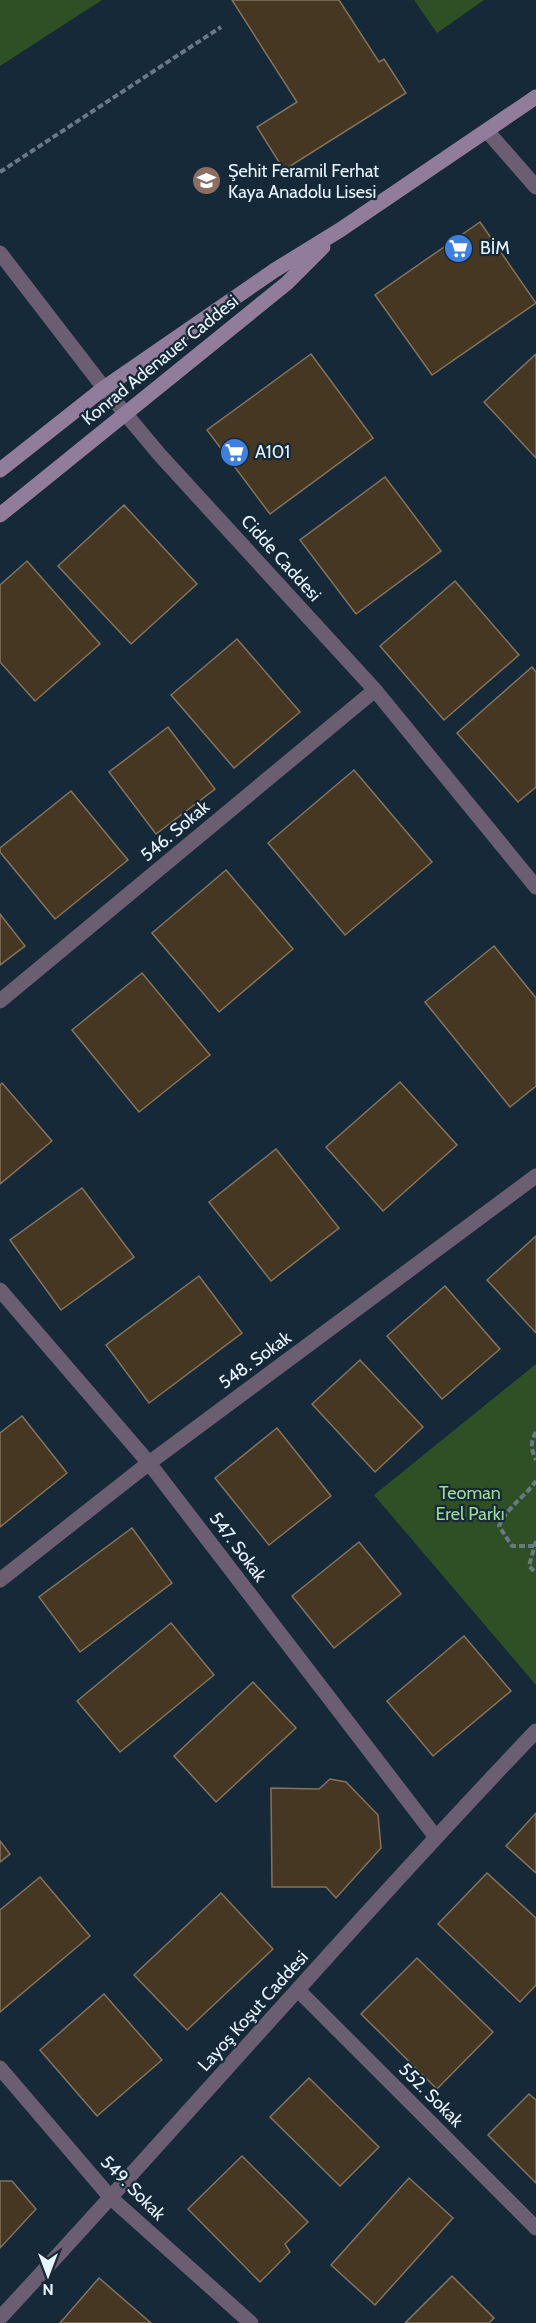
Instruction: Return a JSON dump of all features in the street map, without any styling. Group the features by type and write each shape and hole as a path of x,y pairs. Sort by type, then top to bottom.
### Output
{"main road":[{"name":"Konrad Adenauer Caddesi","path":"0,470 104,387 275,270 340,230 536,97"},
{"name":"Konrad Adenauer Caddesi","path":"0,515 287,283 340,230"}],"street":[{"path":"488,131 536,187"},
{"name":"Cidde Caddesi","path":"0,254 167,463 375,690 536,887"},
{"name":"546. Sokak","path":"0,1001 375,690"},
{"name":"548. Sokak","path":"0,1580 149,1462 536,1176"},
{"name":"547. Sokak","path":"0,1290 149,1462 435,1836"},
{"name":"Layoş Koşut Caddesi","path":"0,2318 111,2198 435,1836 536,1731"},
{"name":"552. Sokak","path":"298,1990 536,2228"},
{"name":"549. Sokak","path":"0,2068 111,2198 251,2323"}],"path":[{"path":"0,172 221,27"},
{"path":"536,1432 532,1439 532,1452 536,1460"},
{"path":"536,1481 529,1491 507,1511 499,1526 512,1546 535,1544 530,1566 536,1573"}],"green space":[{"path":"0,0 102,0 0,66"},
{"path":"414,0 484,0 437,33"},
{"name":"Teoman Erel Parkı","path":"536,1364 536,1685 374,1495"}],"building":[{"path":"232,0 339,0 379,62 384,59 406,93 284,170 257,127 297,102"},
{"path":"480,222 536,303 432,375 375,295"},
{"path":"311,354 373,438 270,514 207,430"},
{"path":"536,354 536,458 484,402"},
{"path":"385,477 441,551 356,614 300,540"},
{"path":"124,505 197,584 131,644 58,566"},
{"path":"27,561 100,644 35,701 0,662 0,585"},
{"path":"455,581 519,655 444,720 380,646"},
{"path":"237,639 300,712 234,768 171,695"},
{"path":"532,667 536,672 536,787 518,802 457,733"},
{"path":"168,727 215,789 156,834 109,772"},
{"path":"354,770 432,862 345,935 268,843"},
{"path":"71,791 128,860 55,919 0,852 0,848"},
{"path":"226,870 293,949 219,1012 152,933"},
{"path":"0,914 25,946 0,965"},
{"path":"494,946 536,998 536,1086 510,1107 425,1002"},
{"path":"142,973 210,1055 139,1112 72,1030"},
{"path":"400,1082 457,1145 383,1211 326,1147"},
{"path":"2,1083 52,1141 0,1184 0,1085"},
{"path":"276,1149 339,1228 271,1281 209,1202"},
{"path":"82,1188 134,1257 61,1310 10,1240"},
{"path":"536,1236 536,1333 487,1280"},
{"path":"199,1276 242,1333 149,1403 106,1345"},
{"path":"445,1286 500,1349 442,1399 387,1336"},
{"path":"360,1360 423,1427 375,1472 312,1404"},
{"path":"22,1416 67,1473 0,1527 0,1433"},
{"path":"277,1428 331,1496 269,1545 215,1478"},
{"path":"132,1528 172,1583 80,1652 39,1597"},
{"path":"359,1542 401,1594 334,1648 292,1596"},
{"path":"171,1623 214,1675 120,1752 77,1701"},
{"path":"464,1636 511,1691 433,1756 387,1701"},
{"path":"253,1682 296,1728 216,1802 174,1756"},
{"path":"330,1779 346,1782 378,1815 381,1848 336,1898 326,1887 272,1887 271,1788 319,1789"},
{"path":"536,1813 536,1873 506,1846"},
{"path":"0,1841 10,1854 0,1862"},
{"path":"487,1873 536,1918 536,1985 520,2002 438,1924"},
{"path":"40,1877 90,1936 0,2012 0,1910"},
{"path":"221,1893 273,1949 187,2030 134,1975"},
{"path":"417,1958 493,2032 437,2089 361,2014"},
{"path":"104,1994 162,2060 97,2116 40,2050"},
{"path":"309,2078 379,2147 340,2186 270,2117"},
{"path":"529,2094 536,2100 536,2183 488,2135"},
{"path":"242,2156 308,2222 285,2244 290,2252 260,2282 188,2209"},
{"path":"409,2178 453,2218 375,2305 331,2265"},
{"path":"0,2181 12,2181 36,2209 0,2248"},
{"path":"452,2276 494,2318 489,2323 405,2323"},
{"path":"99,2278 151,2323 60,2323"}],"place":[{"name":"Şehit Feramil Ferhat Kaya Anadolu Lisesi","path":"207,181"},
{"name":"BİM","path":"459,248"},
{"name":"A101","path":"234,452"}]}
